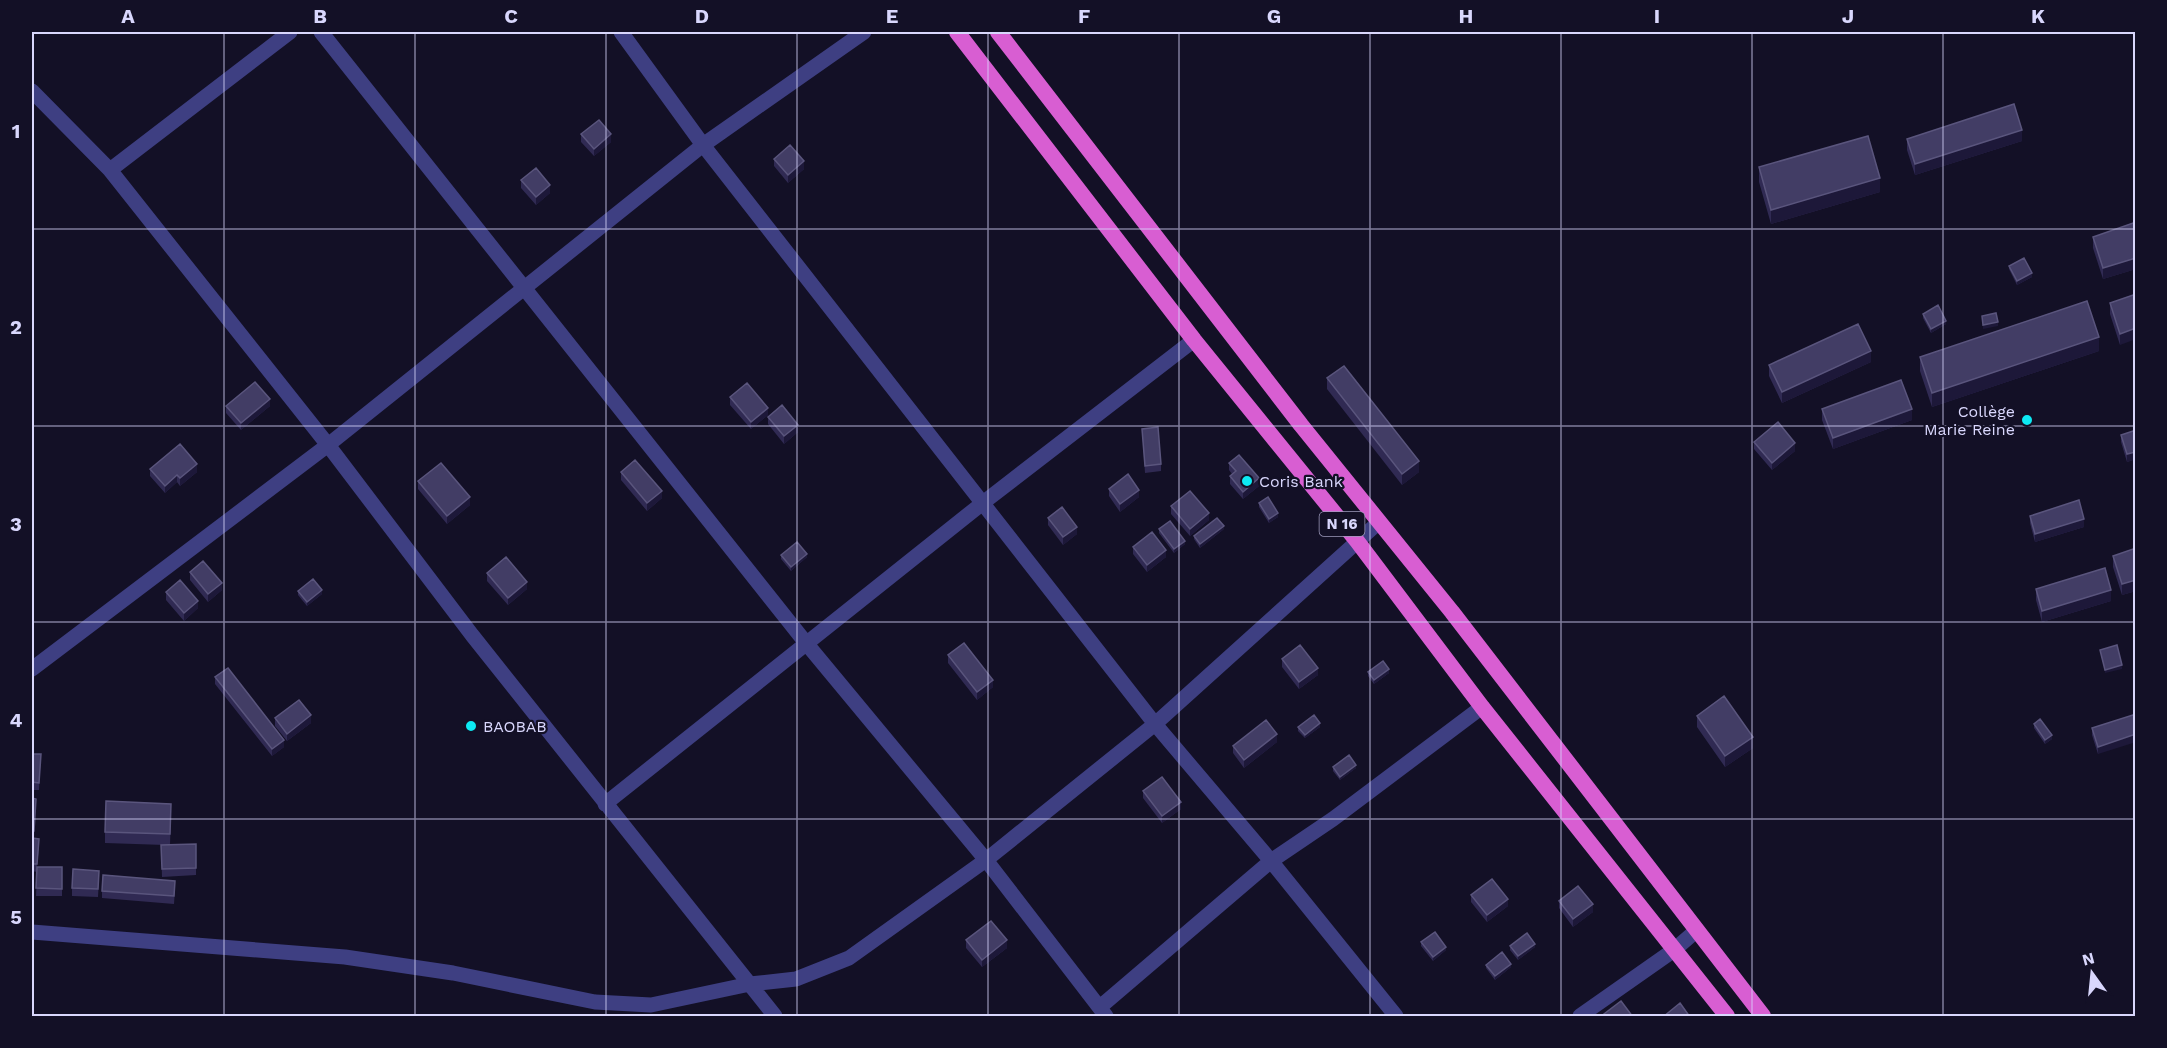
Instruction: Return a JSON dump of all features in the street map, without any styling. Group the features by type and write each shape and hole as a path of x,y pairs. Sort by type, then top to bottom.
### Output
{"highway":[{"name":"N 16","path":"957,32 1194,340 1357,541 1482,707 1727,1017"},
{"name":"N 16","path":"998,32 1763,1017"}],"street":[{"path":"110,170 290,32"},
{"path":"321,32 806,643 986,860 1103,1012 1271,861 1333,819 1482,707"},
{"path":"621,32 703,145 984,502 1155,724 1271,861 1396,1017"},
{"path":"32,669 328,445 703,145 864,32"},
{"path":"32,91 110,170 328,445 605,804 775,1017"},
{"path":"605,804 984,502 1194,340"},
{"path":"32,932 345,957 453,973 595,1002 651,1005 750,984 796,979 849,958 986,860 1155,724 1379,522"},
{"path":"1580,1017 1674,950 1697,930"},
{"path":"640,1017 651,1005"}],"building":[{"path":"2014,104 2022,130 1915,164 1907,139"},
{"path":"599,120 611,134 594,149 581,134"},
{"path":"1868,136 1880,178 1771,210 1759,167"},
{"path":"790,145 804,161 788,175 774,159"},
{"path":"536,168 550,185 536,197 521,180"},
{"path":"2136,222 2136,258 2103,268 2093,237"},
{"path":"2024,258 2032,273 2017,281 2009,266"},
{"path":"2136,294 2136,328 2120,334 2110,303"},
{"path":"2087,301 2099,337 1932,393 1920,357"},
{"path":"1938,305 1946,321 1931,329 1923,314"},
{"path":"1996,313 1998,322 1983,325 1982,316"},
{"path":"1858,324 1871,351 1782,392 1769,365"},
{"path":"1344,366 1419,461 1402,474 1327,378"},
{"path":"1901,380 1912,409 1833,438 1822,409"},
{"path":"255,382 270,399 241,423 226,406"},
{"path":"747,383 768,408 751,422 730,397"},
{"path":"782,405 798,425 784,436 768,417"},
{"path":"1778,422 1795,443 1772,463 1754,442"},
{"path":"1158,427 1161,464 1145,466 1142,429"},
{"path":"2136,430 2136,452 2127,454 2121,435"},
{"path":"180,444 197,464 180,478 177,475 165,486 150,469"},
{"path":"1239,455 1259,478 1243,492 1230,476 1236,471 1229,463"},
{"path":"635,460 662,491 647,503 621,472"},
{"path":"441,463 470,497 447,516 418,481"},
{"path":"1128,474 1139,490 1120,504 1109,489"},
{"path":"1190,491 1209,513 1190,529 1171,506"},
{"path":"1268,497 1278,513 1269,519 1259,503"},
{"path":"2079,500 2084,519 2035,534 2030,516"},
{"path":"1062,507 1077,527 1063,537 1048,518"},
{"path":"1217,518 1224,526 1200,544 1194,536"},
{"path":"1170,521 1185,541 1174,549 1159,529"},
{"path":"1152,532 1166,550 1147,565 1133,547"},
{"path":"797,542 807,554 791,567 781,555"},
{"path":"2136,548 2136,580 2122,584 2113,556"},
{"path":"506,557 527,582 508,598 487,573"},
{"path":"203,561 222,583 208,594 190,572"},
{"path":"2105,568 2111,590 2042,611 2036,589"},
{"path":"313,579 322,590 307,602 298,591"},
{"path":"180,580 198,601 184,613 166,592"},
{"path":"964,643 993,680 977,692 948,655"},
{"path":"1300,645 1318,668 1299,682 1282,659"},
{"path":"2117,645 2122,665 2105,670 2100,650"},
{"path":"1383,661 1389,669 1374,680 1368,672"},
{"path":"228,668 284,740 272,749 215,677"},
{"path":"1724,696 1753,737 1725,756 1697,716"},
{"path":"299,700 311,715 287,734 275,718"},
{"path":"2136,714 2136,734 2098,747 2092,728"},
{"path":"1314,715 1320,723 1305,735 1298,727"},
{"path":"2040,719 2052,735 2045,740 2034,724"},
{"path":"1266,720 1277,734 1244,760 1233,746"},
{"path":"32,754 41,754 39,783 32,782"},
{"path":"1349,755 1356,765 1340,777 1333,767"},
{"path":"1162,777 1181,802 1162,816 1143,791"},
{"path":"32,798 36,799 34,831 32,831"},
{"path":"106,801 171,804 170,834 105,832"},
{"path":"32,838 39,839 37,864 32,864"},
{"path":"196,844 196,868 162,869 161,845"},
{"path":"37,867 62,867 62,889 36,888"},
{"path":"73,869 99,871 98,889 72,888"},
{"path":"103,875 175,881 174,896 102,891"},
{"path":"1492,879 1508,899 1487,915 1471,895"},
{"path":"1578,886 1593,904 1573,919 1559,901"},
{"path":"991,921 1007,940 982,960 966,940"},
{"path":"1435,932 1446,947 1433,957 1421,942"},
{"path":"1527,933 1535,944 1518,956 1510,946"},
{"path":"1502,952 1511,964 1495,976 1486,965"},
{"path":"1621,1001 1633,1017 1600,1017"},
{"path":"1680,1003 1690,1017 1663,1017"}],"place":[{"name":"Collège Marie Reine","path":"2027,420"},
{"name":"Coris Bank","path":"1247,481"},
{"name":"BAOBAB","path":"471,726"}]}
